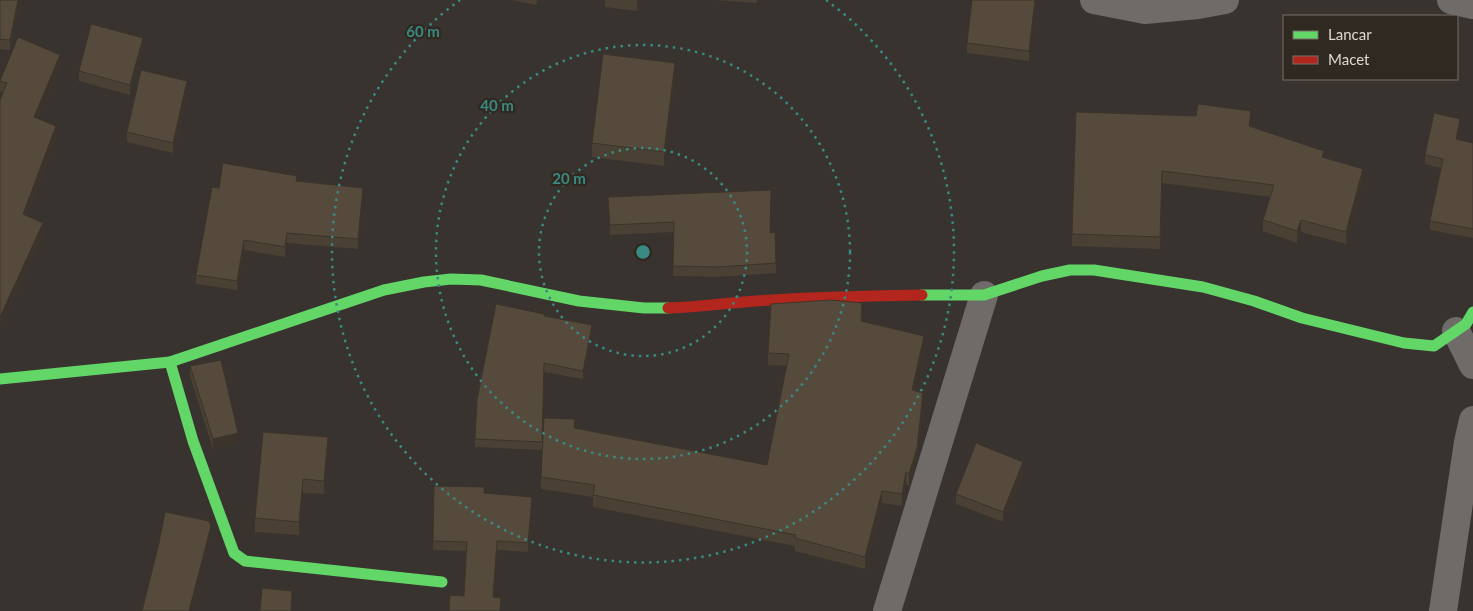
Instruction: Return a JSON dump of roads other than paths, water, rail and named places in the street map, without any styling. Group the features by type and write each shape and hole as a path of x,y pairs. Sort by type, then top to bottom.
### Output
{"street":[{"path":"1094,0 1145,10 1198,5 1225,0"},
{"path":"1451,0 1473,5"},
{"path":"0,379 170,362 384,290 451,279 481,280 578,301 644,308 842,296 984,295 1042,276 1070,270 1094,270 1203,287 1254,301 1302,318 1404,343 1434,346 1464,322 1473,365"},
{"path":"887,611 984,295"},
{"path":"170,362 193,441 234,553 237,556 245,561 442,582"},
{"path":"1443,611 1473,420"}]}
